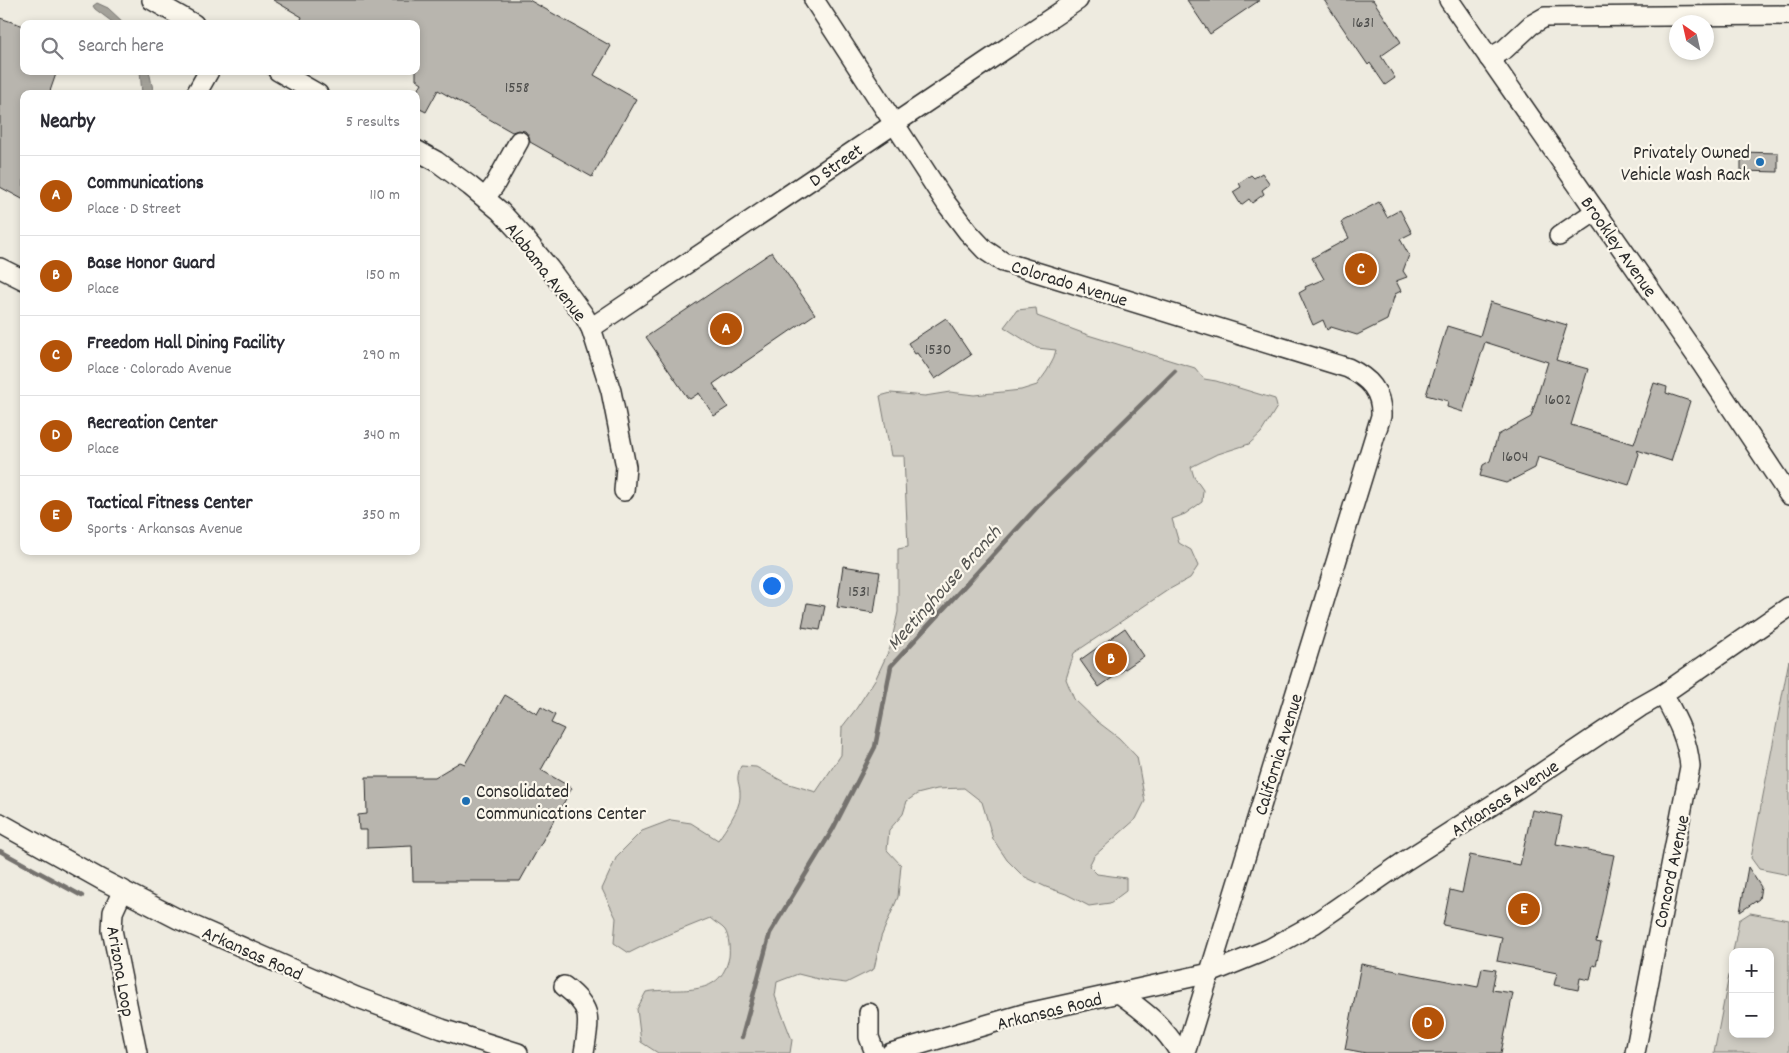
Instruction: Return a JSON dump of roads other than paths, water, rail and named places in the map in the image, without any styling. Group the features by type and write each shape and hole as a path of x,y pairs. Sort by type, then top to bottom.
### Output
{"street":[{"path":"152,0 187,20"},
{"name":"Colorado Avenue","path":"814,0 946,203 968,232 993,257 1003,262 1348,368 1365,377 1377,392 1381,416 1369,455"},
{"name":"D Street","path":"591,328 1078,0"},
{"name":"Brookley Avenue","path":"1449,0 1697,357 1789,494"},
{"path":"1489,58 1505,49 1530,25 1545,17 1789,16"},
{"path":"198,90 207,75"},
{"path":"285,75 311,90"},
{"path":"485,198 494,186 519,141"},
{"name":"Alabama Avenue","path":"420,152 436,161 485,198 522,235 549,268 591,328 611,391 626,467 624,491"},
{"path":"1559,236 1596,211"},
{"path":"0,268 20,278"},
{"name":"California Avenue","path":"1185,1053 1369,455"},
{"name":"Arkansas Avenue","path":"1210,973 1269,948 1314,924 1640,706 1663,694 1789,607"},
{"name":"Concord Avenue","path":"1635,1053 1690,767 1689,751 1685,737 1663,694"},
{"name":"Arkansas Road","path":"0,823 178,919 327,985 442,1029 518,1053"},
{"name":"Arizona Loop","path":"123,890 113,912 112,930 137,1053"},
{"name":"Arkansas Road","path":"891,1053 1023,1014 1210,973"},
{"path":"564,986 576,995 584,1006 589,1019 584,1053"},
{"path":"1119,993 1156,1021 1166,1031 1180,1053"},
{"path":"869,1013 869,1037 876,1053"}],"waterway":[{"name":"Meetinghouse Branch","path":"742,1037 770,933 833,829 875,747 891,666 1040,504 1175,371"},
{"path":"0,851 82,896"}],"place":[{"name":"Privately Owned Vehicle Wash Rack","path":"1760,162"},
{"name":"Freedom Hall Dining Facility","path":"1361,269"},
{"name":"Communications","path":"726,329"},
{"name":"Base Honor Guard","path":"1111,659"},
{"name":"Consolidated Communications Center","path":"466,801"},
{"name":"Tactical Fitness Center","path":"1524,909"},
{"name":"Recreation Center","path":"1428,1023"}]}
